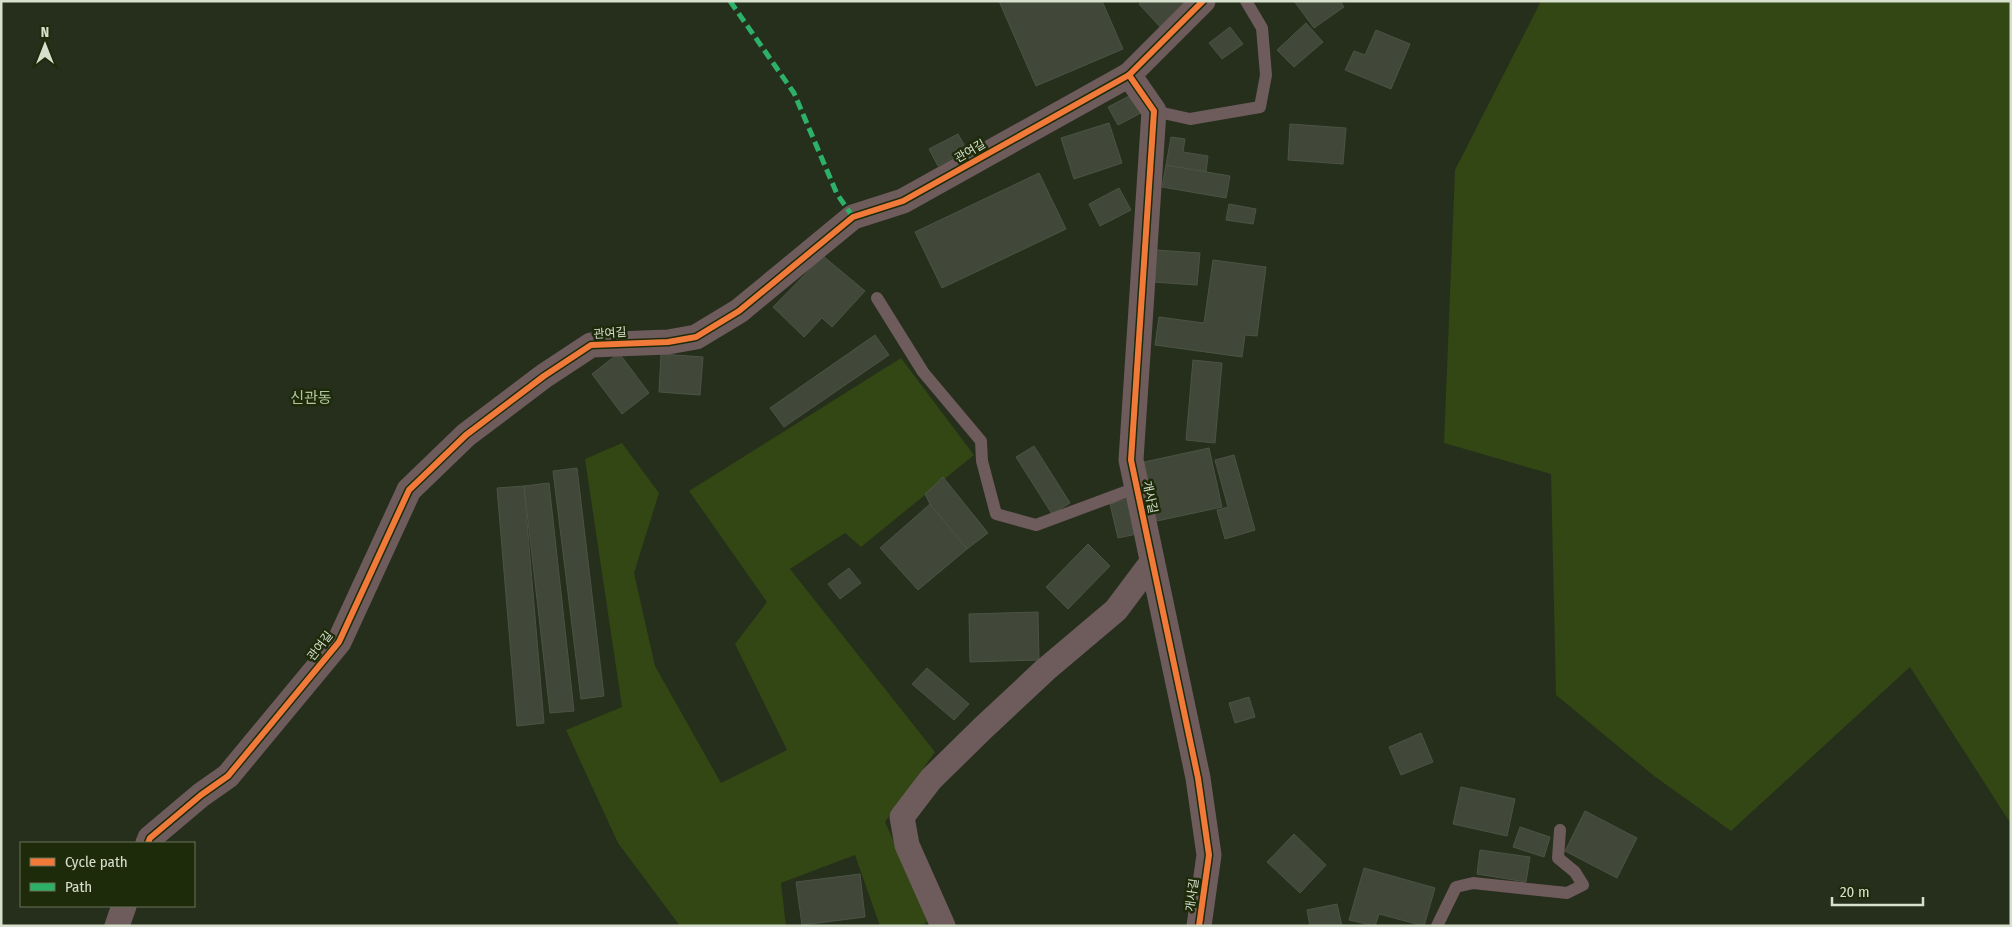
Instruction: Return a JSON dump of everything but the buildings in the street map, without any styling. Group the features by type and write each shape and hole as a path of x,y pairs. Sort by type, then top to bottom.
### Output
{"street":[{"name":"관여길","path":"148,842 150,838 179,813 228,776 339,642 409,490 466,435 544,376 591,344 668,342 696,337 739,311 853,217 903,202 1129,74 1204,1"},
{"path":"1129,74 1154,111"},
{"name":"개사길","path":"1154,111 1131,460 1198,778 1209,855 1199,926"},
{"path":"943,926 907,845 902,817 931,780 983,728 1045,670 1116,610 1152,562"},
{"path":"118,926 124,907"}],"lane":[{"path":"1154,111 1190,118 1260,107 1266,74 1262,28 1246,1"},
{"path":"877,298 923,372 981,441 982,461 996,514 1036,525 1136,488"},
{"path":"1437,926 1456,887 1473,883 1567,893 1583,885 1575,872 1558,858 1560,830"}],"green space":[{"path":"1541,1 2011,1 2011,824 1910,667 1731,831 1654,776 1556,695 1551,474 1444,443 1455,170"},
{"path":"901,358 974,455 861,547 845,533 790,569 935,752 885,822 930,920 920,926 880,926 855,855 781,883 786,926 680,926 618,843 566,730 622,707 585,459 622,443 659,493 634,573 655,666 721,783 787,750 735,644 767,602 689,491"}],"marked path":[{"path":"730,1 794,93 837,194 853,217"}],"cycle path":[{"path":"148,842 150,838 201,795 228,776 339,642 409,490 466,435 544,376 591,345 668,342 696,337 739,311 853,217 903,201 1129,75 1203,1"},
{"path":"1129,75 1154,111 1131,460 1198,778 1209,855 1199,926"}],"district":[{"name":"신관동","path":"311,398"}]}
